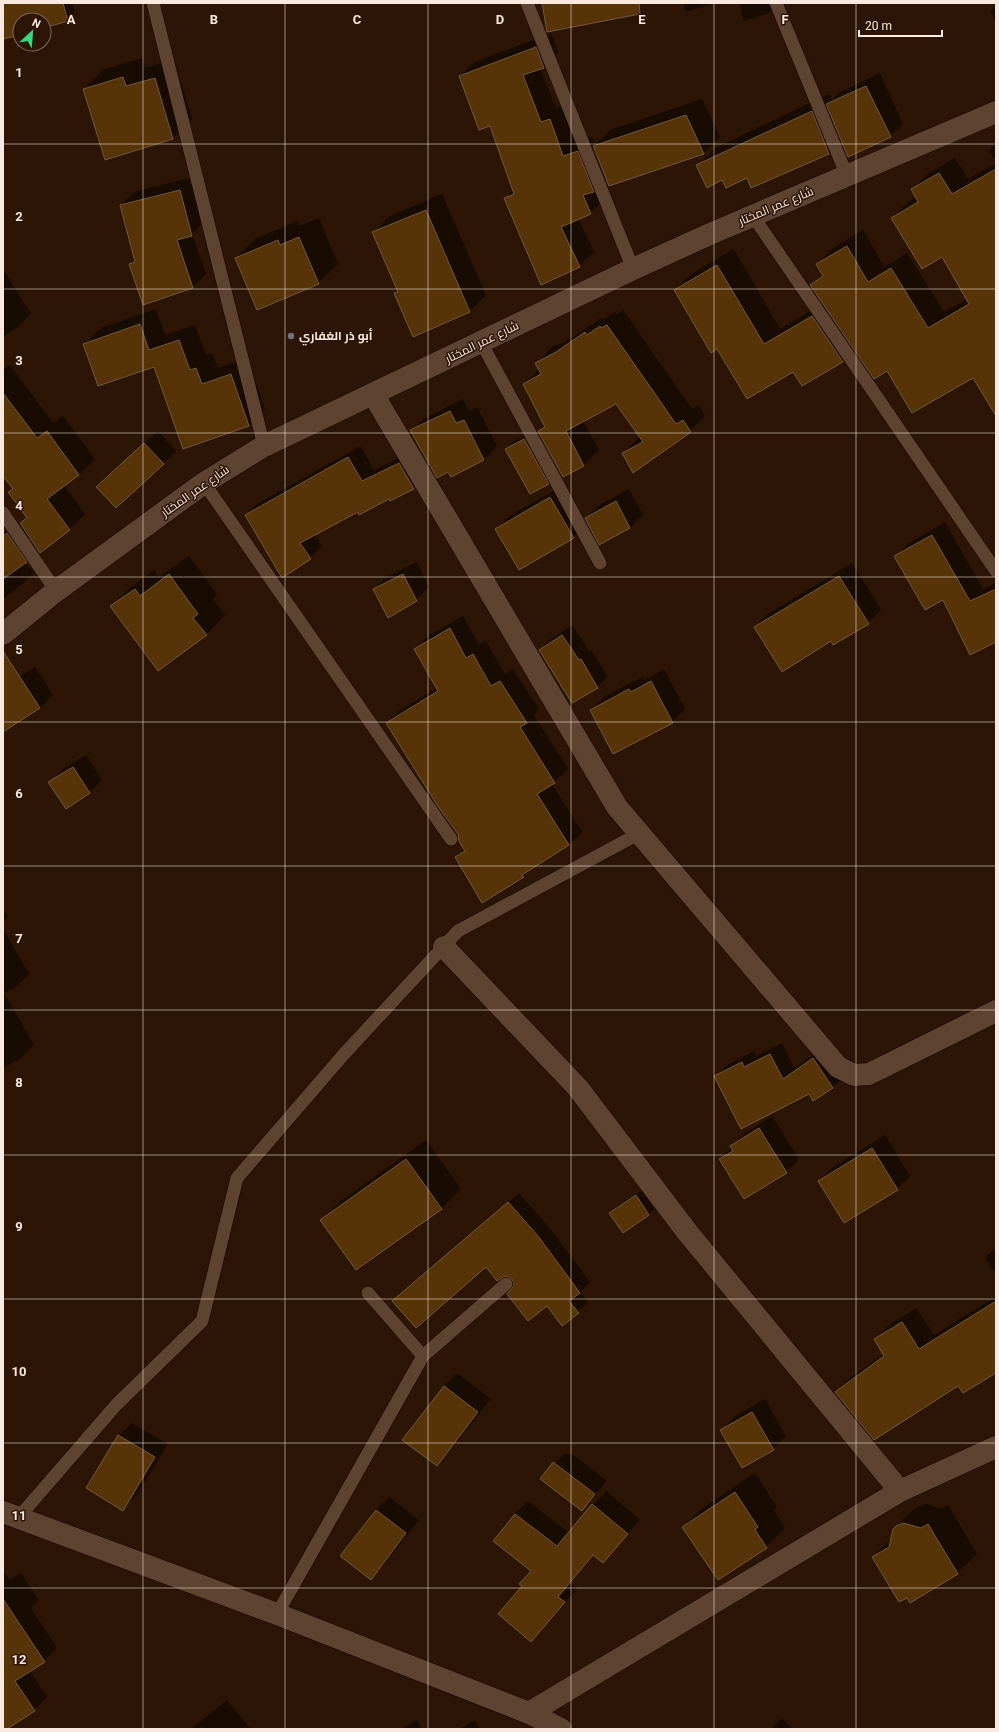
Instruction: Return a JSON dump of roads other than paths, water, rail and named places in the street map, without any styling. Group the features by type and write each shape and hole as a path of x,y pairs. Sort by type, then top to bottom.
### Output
{"street":[{"name":"شارع عمر المختار","path":"3,634 56,591 204,483 264,446 633,269 996,112"},
{"path":"373,394 617,806 838,1067 854,1074 869,1074 996,1011"},
{"path":"444,947 578,1088 688,1233 900,1491"},
{"path":"529,1713 900,1491 996,1447"},
{"path":"11,1515 277,1614 529,1713 561,1729"}],"lane":[{"path":"153,3 264,446"},
{"path":"527,3 633,269"},
{"path":"776,3 847,176"},
{"path":"753,216 996,571"},
{"path":"481,342 600,563"},
{"path":"204,483 451,839"},
{"path":"3,513 56,591"},
{"path":"11,1515 116,1405 202,1321 236,1178 344,1054 458,931 640,834"},
{"path":"277,1614 423,1356 506,1284"},
{"path":"368,1293 423,1356"}],"place":[{"name":"أبو ذر الغفاري","path":"291,336"}]}
